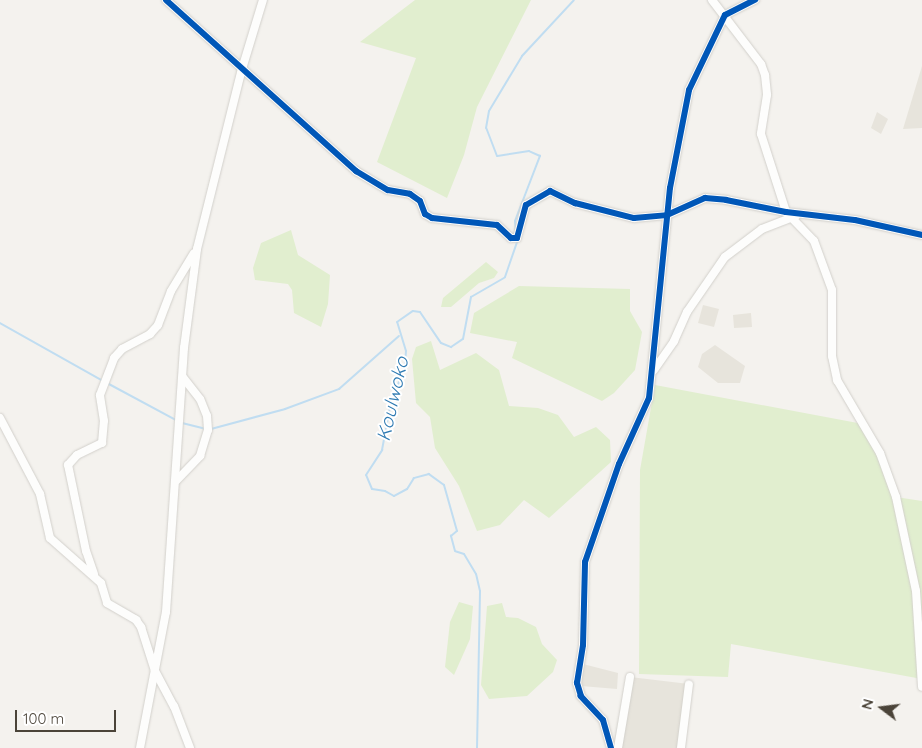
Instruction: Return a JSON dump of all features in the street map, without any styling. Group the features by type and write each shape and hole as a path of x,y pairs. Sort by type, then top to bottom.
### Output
{"street":[{"path":"166,0 356,172 388,190 410,194 420,201 425,214 432,218 490,223 497,225 511,238 518,238 526,205 547,192 575,203 634,218 667,215 705,198 789,215 802,214 855,220 922,235"},
{"path":"140,748 166,612 183,377 197,249 242,69 263,0"},
{"path":"712,0 725,15 765,75 767,95 761,134 789,215 814,241 832,290 832,356 837,380 880,453 896,497 916,591 922,687"},
{"path":"611,748 603,720 581,696 577,683 584,645 585,562 619,464 649,398 654,371 674,153 689,90 725,15 755,0"},
{"path":"654,371 674,341 687,312 725,257 762,229 789,215"},
{"path":"96,578 86,551 68,465 77,455 102,443 104,421 100,395 114,358 122,349 150,334 158,325 171,291 197,249"},
{"path":"176,481 200,456 208,430 207,416 200,399 183,377"},
{"path":"0,418 40,494 50,538 96,578 101,584 107,603 136,620 141,627 155,671 174,706 190,748"},
{"path":"618,748 630,677"},
{"path":"681,748 690,684"}],"shaded area":[{"path":"922,66 922,128 903,129"},
{"path":"877,112 888,119 881,134 871,128"},
{"path":"703,305 719,309 714,327 698,323"},
{"path":"751,313 752,327 734,328 733,315"},
{"path":"715,345 745,366 740,383 718,383 698,367 702,354"},
{"path":"583,664 618,673 617,689 581,686"},
{"path":"630,677 689,684 681,748 618,748"}],"green space":[{"path":"415,0 531,0 477,107 464,155 447,198 377,162 416,58 360,42"},
{"path":"291,230 298,255 330,275 328,304 321,327 294,313 292,290 288,284 255,280 253,268 261,243"},
{"path":"486,262 498,272 494,278 479,283 451,307 441,307 443,298"},
{"path":"519,286 630,289 630,311 642,332 635,370 614,393 602,401 512,358 517,342 470,333 474,313"},
{"path":"431,341 440,370 476,353 499,370 509,406 538,408 558,415 574,437 596,427 610,440 611,462 549,518 524,500 500,525 477,531 459,486 435,448 430,417 416,403 412,359 416,347"},
{"path":"655,385 863,424 896,497 922,501 922,679 731,644 728,677 639,674 640,470"},
{"path":"459,602 473,606 470,639 454,675 445,667 450,622"},
{"path":"502,603 506,617 518,618 536,627 542,644 557,660 553,672 527,696 489,699 481,685 487,606"}],"waterway":[{"name":"Koulwoko","path":"516,233 515,221 540,156 529,151 497,156 486,128 489,111 522,56 574,0"},
{"name":"Koulwoko","path":"477,748 480,591 476,574 464,554 455,551 451,536 457,531 444,485 429,474 414,478 407,489 394,496 385,491 372,489 366,475 382,450 390,407 405,365 406,351 397,322 413,311 420,312 441,343 451,347 463,339 471,297 505,277 518,240"},
{"path":"0,323 103,381"},
{"path":"211,429 285,409 339,389 399,336"},
{"path":"107,383 178,421"},
{"path":"182,423 206,429"}],"cycle path":[{"path":"166,0 356,171 388,190 410,194 420,201 425,214 432,218 497,225 511,238 517,238 526,205 550,191 575,203 634,218 667,215 705,198 726,200 786,212 855,220 922,235"},
{"path":"611,748 603,720 581,696 577,683 583,645 585,562 619,464 649,398 670,188 689,90 725,15 755,0"}]}
